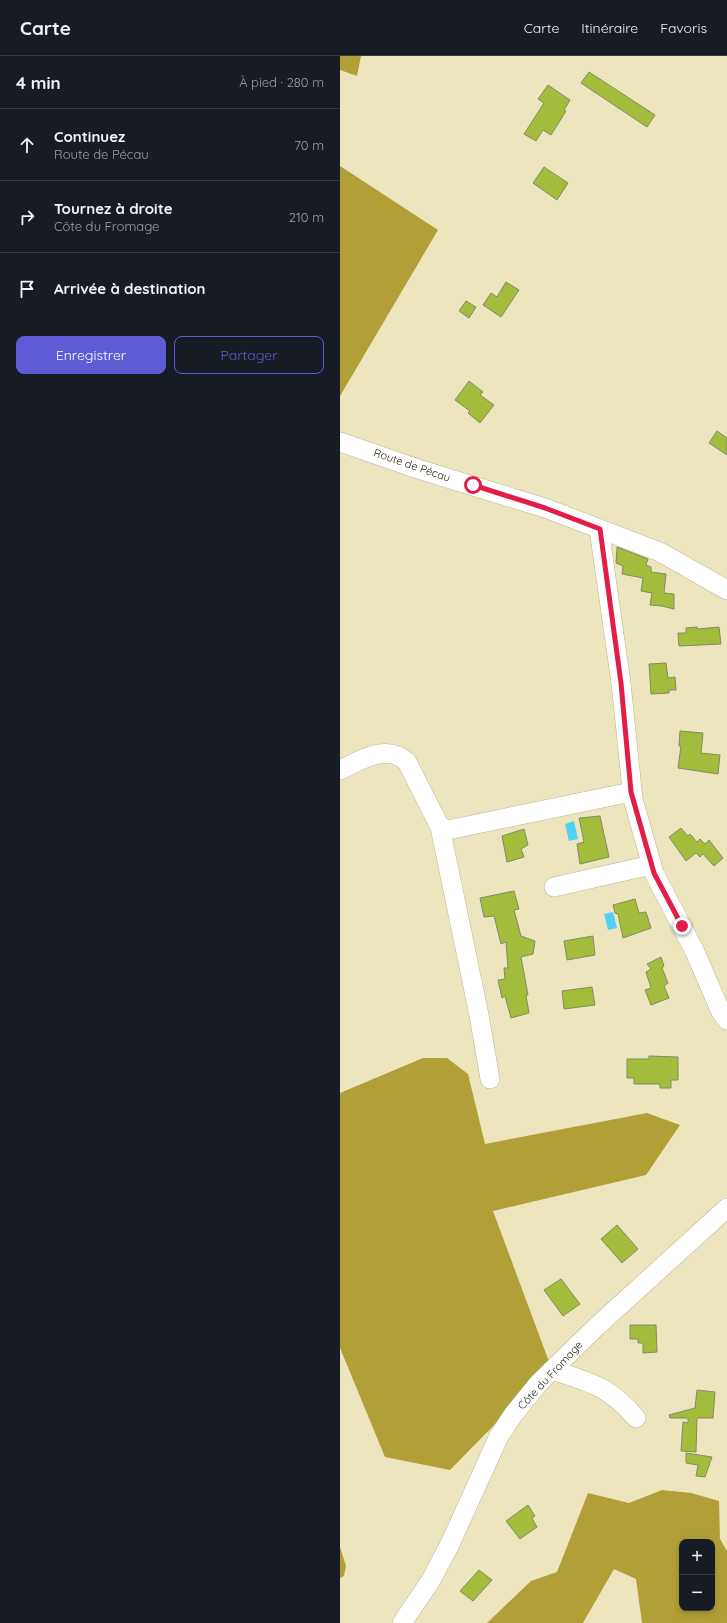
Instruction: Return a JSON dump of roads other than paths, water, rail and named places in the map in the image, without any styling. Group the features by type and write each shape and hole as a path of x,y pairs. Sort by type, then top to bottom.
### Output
{"street":[{"name":"Route de Pécau","path":"340,442 418,469 545,508 600,529 660,552 727,590"},
{"path":"600,529 621,683 631,792 651,865 695,952 721,1012 727,1020"},
{"path":"340,770 376,754 392,752 400,755 407,762 440,827 479,1015 490,1080"},
{"path":"440,827 448,830 631,792"},
{"path":"554,887 651,865"},
{"name":"Côte du Fromage","path":"402,1623 431,1580 450,1544 499,1436 513,1415 552,1370 619,1304 727,1208"},
{"path":"552,1370 588,1381 611,1393 636,1418"}],"water":[{"path":"574,821 578,839 569,841 565,824"},
{"path":"613,912 617,928 608,930 604,914"}]}
